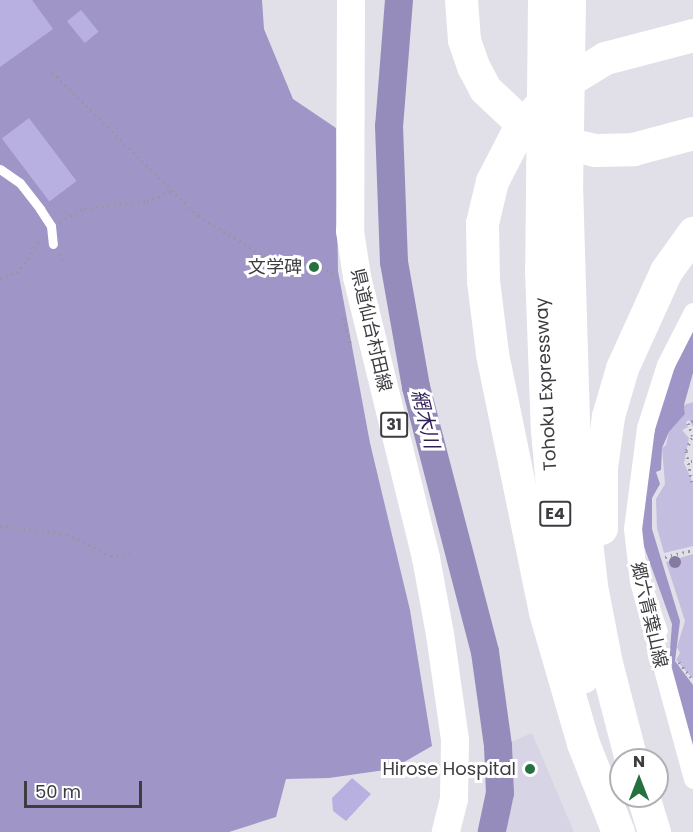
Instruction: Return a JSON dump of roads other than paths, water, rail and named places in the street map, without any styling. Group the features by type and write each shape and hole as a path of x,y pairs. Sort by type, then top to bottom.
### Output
{"highway":[{"path":"461,0 464,40 473,66 485,89 529,130 556,141 594,150 633,149 693,133"},
{"name":"Tohoku Expressway","path":"543,0 556,44"},
{"name":"Tohoku Expressway","path":"569,0 556,44 554,186 543,349 554,508 580,666 627,832"},
{"path":"618,832 563,681 492,353 482,223 492,182 519,129 556,88 579,71 634,48 693,35"},
{"name":"Tohoku Expressway","path":"554,186 569,347 580,508 606,663 628,748"},
{"path":"643,748 626,690 606,582 600,517 602,467 608,416 625,359 666,272 693,233"},
{"path":"647,808 654,832"},
{"path":"660,808 667,832"}],"main road":[{"name":"県道仙台村田線","path":"351,0 350,231 428,569 455,740 458,799 446,832"}],"street":[{"name":"郷六青葉山線","path":"693,312 666,365 646,428 634,498 636,557 642,593 693,780"}],"lane":[{"path":"0,169 20,183 51,226 53,244"},
{"path":"636,557 648,582 663,631"}],"waterway":[{"name":"網木川","path":"399,0 389,126 394,262 416,387 485,652 498,746 500,793 492,832"}],"place":[{"name":"文学碑","path":"314,267"},
{"name":"Hirose Hospital","path":"530,769"}]}
